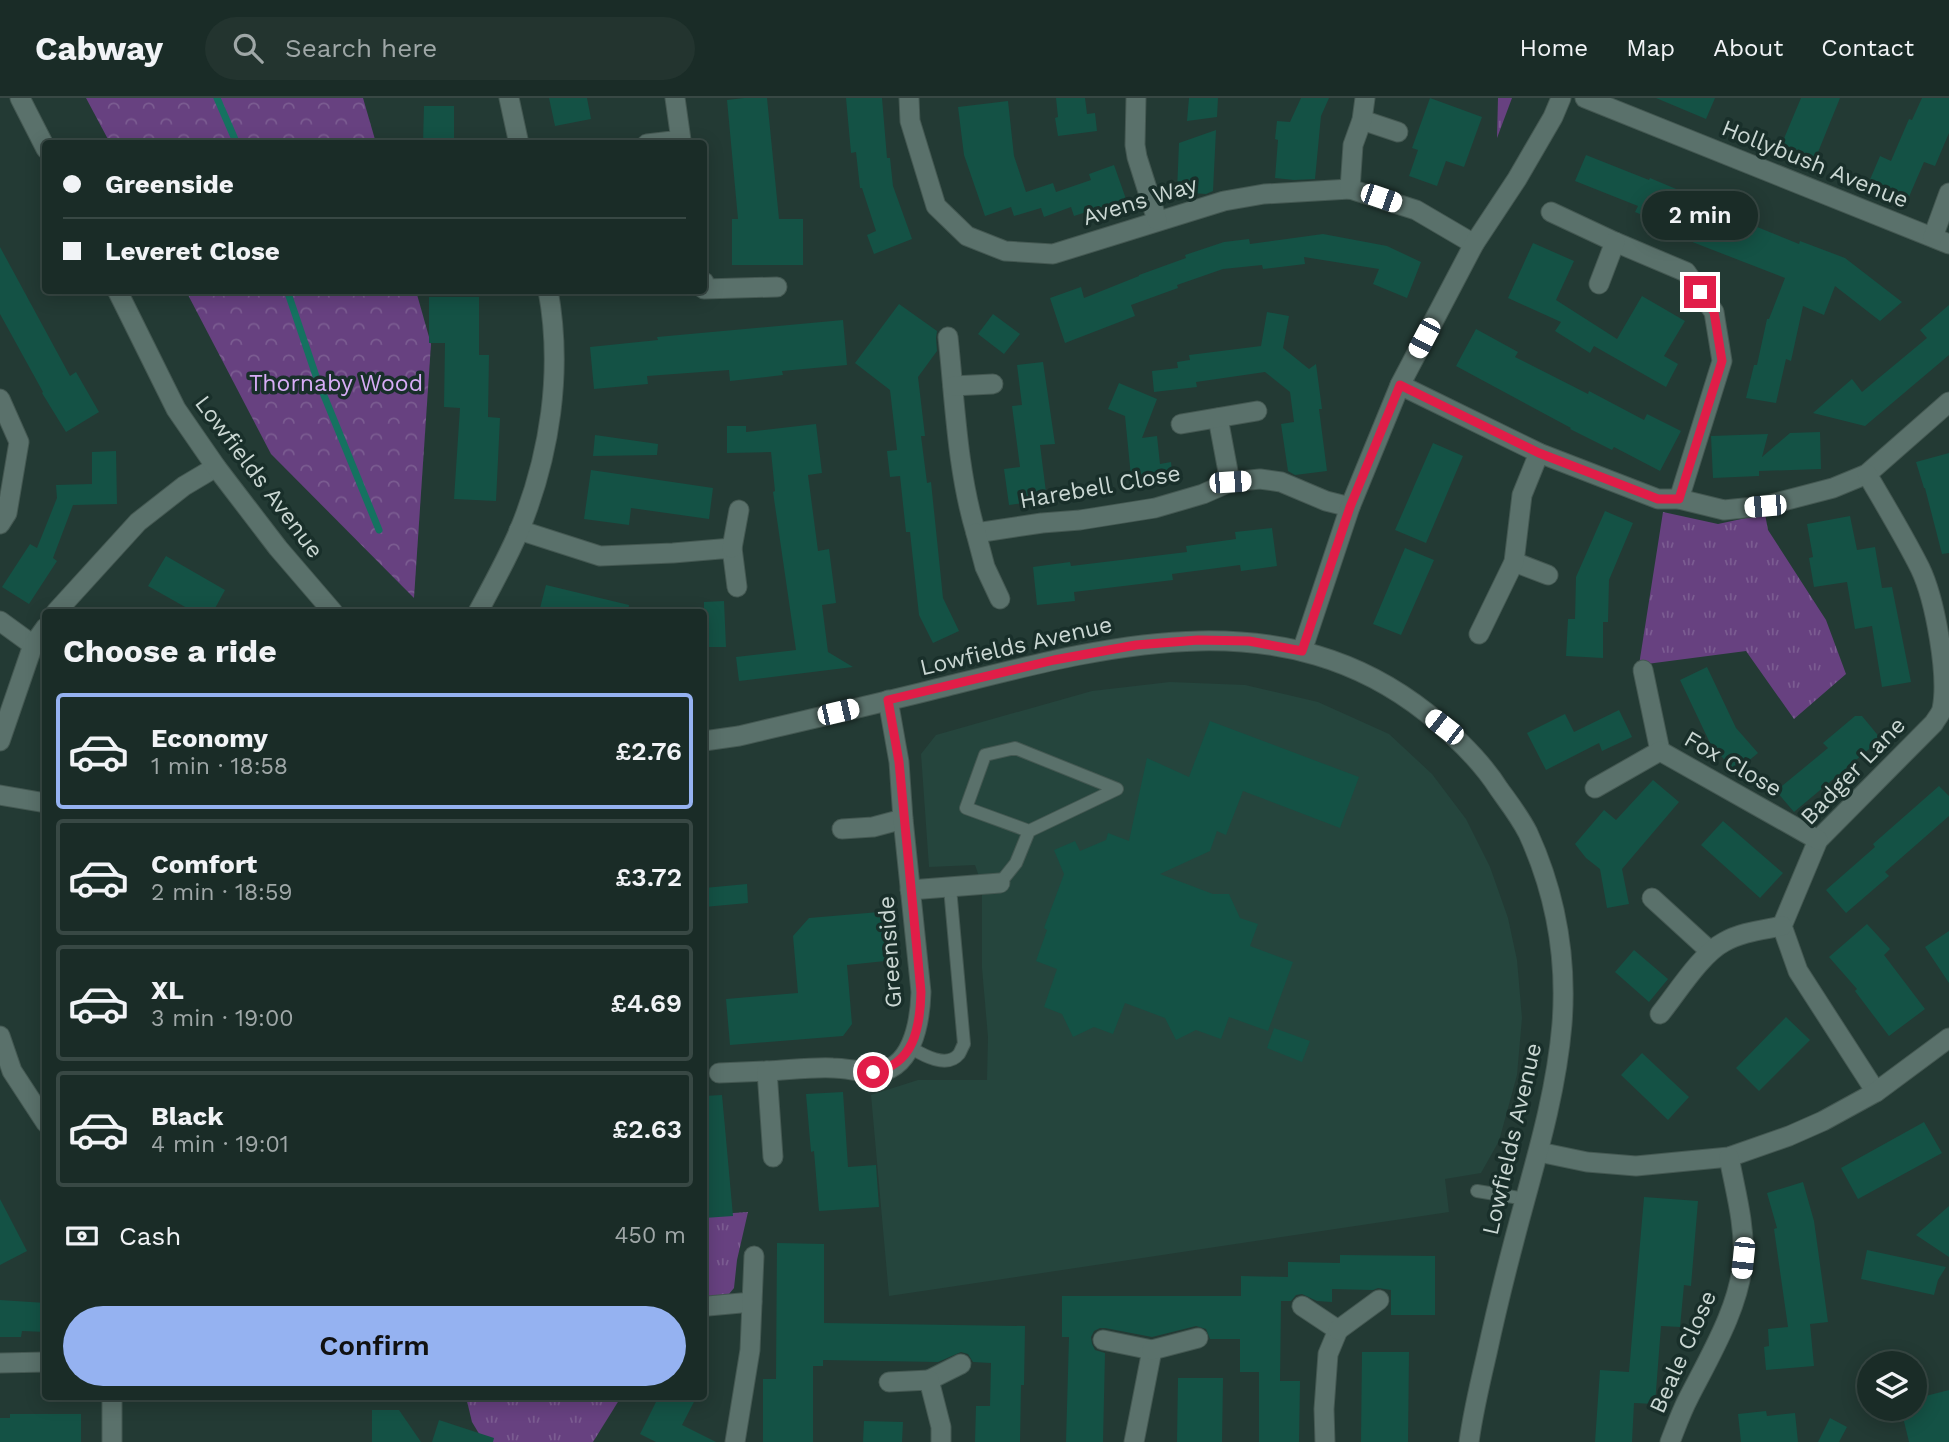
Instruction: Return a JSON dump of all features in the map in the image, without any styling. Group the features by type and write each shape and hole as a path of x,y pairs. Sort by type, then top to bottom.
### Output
{"street":[{"path":"20,98 42,141"},
{"path":"509,98 518,140"},
{"path":"675,98 681,140"},
{"name":"Avens Way","path":"909,98 910,121 936,206 967,236 1005,251 1052,254 1224,201 1264,194 1350,189 1416,210 1474,244"},
{"path":"1136,98 1135,145 1157,220"},
{"path":"1350,189 1353,145 1362,120 1365,98"},
{"path":"1302,651 1350,507 1400,385 1474,244 1517,179 1561,98"},
{"name":"Hollybush Avenue","path":"1585,98 1941,240"},
{"path":"1362,120 1398,132"},
{"path":"1941,240 1949,193"},
{"path":"1551,212 1686,272 1714,312 1722,361 1679,499"},
{"path":"1599,284 1615,242"},
{"path":"707,289 777,287"},
{"name":"Lowfields Avenue","path":"119,294 176,409 278,548 330,609"},
{"path":"480,609 519,530 551,418 555,342 549,294"},
{"path":"948,337 966,494 985,567 1000,599"},
{"path":"953,386 993,384"},
{"path":"1400,385 1539,453 1658,499 1679,499 1724,510 1765,506 1833,488 1867,474 1949,402"},
{"path":"0,399 19,442 7,513 0,524"},
{"path":"1181,424 1257,411"},
{"path":"1218,418 1230,482"},
{"path":"1479,634 1514,562 1522,495 1539,453"},
{"path":"59,609 138,522 184,486 216,467"},
{"name":"Badger Lane","path":"1782,926 1818,840 1934,723 1942,711 1945,675 1933,606 1920,569 1867,474"},
{"name":"Harebell Close","path":"976,533 1155,508 1203,494 1230,482 1281,482 1326,501 1350,507"},
{"path":"737,587 732,548 739,510"},
{"path":"519,530 600,556 732,548"},
{"path":"1514,562 1548,575"},
{"path":"0,621 33,645"},
{"path":"0,741 33,645 42,633"},
{"name":"Lowfields Avenue","path":"707,741 739,736 1054,660 1136,645 1198,640 1249,641 1302,651 1348,666 1409,699 1444,727 1470,751 1492,777 1526,830 1542,869 1557,920 1562,967 1562,1020 1556,1074 1539,1152 1498,1304 1469,1442"},
{"name":"Fox Close","path":"1643,670 1660,751 1818,840"},
{"name":"Greenside","path":"888,700 899,762 921,992 920,1014 911,1048"},
{"name":"Fox Close","path":"1595,788 1660,751"},
{"path":"0,794 42,802"},
{"path":"842,829 873,827 903,819"},
{"path":"910,891 1000,883"},
{"path":"1652,898 1710,951"},
{"path":"1660,1014 1710,951 1726,941 1751,932 1782,926 1798,971 1875,1092"},
{"path":"0,1036 12,1072 42,1117"},
{"path":"1539,1152 1587,1162 1636,1166 1729,1157 1823,1121 1875,1092 1949,1038"},
{"path":"719,1073 831,1068 873,1072 886,1070 911,1048"},
{"path":"767,1072 773,1157"},
{"name":"Beale Close","path":"1670,1442 1735,1298 1741,1276 1743,1239 1729,1157"},
{"path":"734,1442 750,1350 754,1256"},
{"path":"1325,1442 1324,1409 1328,1354 1338,1330 1379,1300"},
{"path":"708,1306 752,1302"},
{"path":"1302,1306 1338,1330"},
{"path":"1103,1340 1152,1350 1198,1338"},
{"path":"1134,1442 1152,1350"},
{"path":"0,1363 42,1362"},
{"path":"890,1382 929,1380 961,1364"},
{"path":"929,1380 942,1427 941,1442"},
{"path":"112,1400 112,1442"}],"lane":[{"path":"1000,883 1016,863 1029,831 1117,789 1015,748 985,755 965,808 1029,831"},
{"path":"911,1048 925,1056 950,1060 959,1054 964,1044 950,888"},
{"path":"1477,1191 1526,1199"}],"shaded area":[{"path":"1170,682 1245,685 1318,702 1389,734 1432,774 1466,819 1490,867 1508,918 1517,960 1522,1018 1517,1075 1499,1141 1481,1173 1445,1179 1449,1212 889,1296 871,1095 918,1080 987,1080 988,1037 982,968 982,885 975,865 929,867 921,754 936,735 1092,691"}],"green space":[{"path":"86,98 363,98 375,140 108,140"},
{"path":"1498,98 1512,98 1497,138"},
{"name":"Thornaby Wood","path":"188,294 417,294 431,344 414,598 271,454"},
{"path":"1663,512 1718,524 1765,514 1768,530 1826,620 1846,674 1794,719 1746,651 1639,665"},
{"path":"748,1212 737,1260 734,1288 729,1294 722,1296 707,1296 707,1215"},
{"path":"467,1400 619,1400 593,1442 484,1442 472,1422"}],"building":[{"path":"549,98 587,98 591,119 555,126"},
{"path":"767,98 779,219 803,219 803,265 732,265 732,219 738,219 727,100"},
{"path":"846,98 882,98 887,158 890,158 893,186 912,239 874,254 867,235 876,231 860,188 856,152 851,153"},
{"path":"1056,98 1085,98 1087,114 1095,113 1097,131 1058,136"},
{"path":"1189,98 1218,98 1217,117 1187,121"},
{"path":"1301,98 1329,98 1321,116 1315,179 1275,178 1277,121 1290,122"},
{"path":"1430,98 1482,117 1464,167 1446,161 1437,186 1409,176 1418,150 1412,148"},
{"path":"1656,98 1715,98 1706,119"},
{"path":"1801,98 1840,98 1814,162 1780,148"},
{"path":"1922,98 1949,98 1949,133 1935,166 1924,162 1908,199 1869,182 1880,156 1891,161 1909,119 1912,120"},
{"path":"1008,101 1014,156 1026,192 1053,183 1056,192 1091,180 1089,174 1114,165 1126,199 1074,216 1071,207 1044,217 1041,208 1014,216 1011,207 985,216 964,155 958,107"},
{"path":"424,106 454,106 454,140 423,140"},
{"path":"1216,130 1213,191 1206,194 1177,192 1179,143"},
{"path":"1586,155 1649,180 1650,178 1726,210 1725,214 1799,244 1800,241 1845,258 1902,302 1880,321 1835,286 1824,315 1803,306 1791,361 1786,359 1776,403 1746,398 1754,365 1757,365 1767,319 1785,278 1664,231 1667,225 1635,212 1638,206 1575,181"},
{"path":"1323,234 1387,246 1421,262 1407,298 1373,284 1379,269 1304,257 1305,264 1263,269 1262,265 1223,269 1177,285 1178,288 1131,305 1135,316 1065,343 1050,298 1081,287 1084,298 1186,258 1185,255 1224,242 1249,239 1250,244"},
{"path":"1533,243 1574,261 1556,300 1617,339 1642,296 1685,321 1664,356 1678,364 1666,387 1594,346 1590,353 1555,331 1561,322 1508,298"},
{"path":"0,247 70,376 76,372 99,412 66,432 0,314"},
{"path":"429,297 479,297 479,355 489,355 488,417 500,418 496,501 454,499 460,408 444,407 445,343 429,343"},
{"path":"899,304 937,331 937,351 918,377 925,436 921,436 927,483 931,482 943,598 959,631 933,643 919,615 910,532 906,532 900,476 890,477 887,451 897,450 890,390 855,363"},
{"path":"1949,305 1949,355 1865,426 1813,413 1852,379 1862,392 1927,338 1920,330"},
{"path":"1267,312 1289,316 1283,348 1309,369 1316,364 1327,471 1295,475 1288,471 1281,424 1294,422 1290,392 1265,372 1196,382 1197,387 1154,392 1152,371 1178,368 1177,362 1190,360 1189,355 1261,346"},
{"path":"993,314 1020,334 1004,354 978,334"},
{"path":"843,320 847,365 782,371 783,375 730,381 729,370 647,376 648,384 594,389 590,347 658,340 657,337"},
{"path":"1476,329 1518,352 1515,357 1588,394 1589,391 1644,420 1647,414 1681,431 1660,471 1614,447 1612,450 1570,429 1456,366"},
{"path":"1043,362 1055,444 1040,445 1047,500 1009,505 1004,469 1020,467 1012,406 1022,405 1017,365"},
{"path":"1119,383 1157,399 1142,438 1157,436 1160,464 1171,462 1173,481 1132,487 1125,416 1108,409"},
{"path":"816,424 822,473 808,475 818,551 829,549 836,603 822,605 828,652 853,667 739,681 736,657 796,650 773,492 771,452 727,453 727,426 746,426 746,432"},
{"path":"1820,432 1821,469 1759,471 1759,476 1713,478 1711,436 1768,434 1762,457 1790,433"},
{"path":"595,435 658,444 657,455 593,456"},
{"path":"1433,443 1463,456 1426,543 1395,530"},
{"path":"116,451 117,504 73,505 53,558 57,561 29,604 2,587 30,544 37,548 57,498 56,485 92,484 92,452"},
{"path":"1949,453 1949,553 1942,554 1916,462"},
{"path":"591,470 713,488 709,519 631,508 629,525 584,519"},
{"path":"1605,511 1633,523 1609,580 1608,622 1603,622 1603,658 1566,656 1568,619 1575,619 1576,577"},
{"path":"1850,516 1857,550 1875,547 1882,588 1892,587 1911,682 1882,687 1872,626 1855,629 1847,582 1814,587 1809,558 1813,557 1807,524"},
{"path":"1272,528 1277,566 1241,571 1240,565 1172,574 1173,580 1074,592 1075,601 1037,605 1033,567 1070,562 1071,566 1187,552 1186,546 1236,539 1235,532"},
{"path":"1405,548 1434,560 1401,635 1373,624"},
{"path":"166,556 225,590 215,609 189,609 148,586"},
{"path":"546,585 629,605 628,609 540,609"},
{"path":"724,601 726,647 707,647 707,609 704,609 704,602"},
{"path":"1707,667 1736,728 1758,753 1735,772 1710,743 1680,680"},
{"path":"1619,710 1632,737 1602,751 1599,743 1546,770 1527,733 1565,714 1574,732"},
{"path":"1855,716 1862,716 1881,739 1794,812 1776,791 1828,748 1823,743"},
{"path":"1210,721 1359,777 1340,828 1243,791 1226,835 1217,831 1210,851 1160,874 1213,894 1229,894 1240,918 1258,924 1250,946 1293,962 1268,1031 1229,1017 1221,1039 1196,1030 1176,1040 1165,1018 1125,1003 1113,1034 1094,1027 1073,1037 1062,1014 1044,1007 1057,969 1036,961 1047,930 1044,928 1064,874 1054,850 1075,841 1080,851 1106,840 1108,833 1129,841 1147,758 1189,777"},
{"path":"1653,780 1679,802 1622,869 1629,904 1607,908 1600,869 1586,858 1575,844 1604,810 1616,820"},
{"path":"1939,786 1949,796 1949,816 1885,872 1889,876 1846,913 1826,890"},
{"path":"1723,821 1783,873 1760,898 1701,845"},
{"path":"747,884 748,903 707,907 707,888"},
{"path":"891,911 895,960 847,965 852,1024 843,1036 730,1045 726,999 798,993 793,936 809,918"},
{"path":"1867,924 1890,949 1884,955 1925,1009 1889,1036 1855,991 1857,989 1829,957"},
{"path":"1949,931 1949,983 1925,947"},
{"path":"1634,950 1668,979 1649,1002 1615,972"},
{"path":"1786,1017 1810,1040 1759,1091 1736,1068"},
{"path":"1274,1028 1310,1041 1302,1062 1267,1048"},
{"path":"1642,1053 1689,1097 1668,1120 1621,1075"},
{"path":"843,1092 848,1167 876,1165 879,1207 819,1211 806,1094"},
{"path":"722,1095 733,1216 707,1218 707,1096"},
{"path":"1924,1122 1942,1153 1858,1199 1841,1168"},
{"path":"1803,1182 1814,1221 1828,1322 1810,1324 1814,1366 1766,1370 1764,1347 1769,1346 1768,1329 1788,1327 1774,1229 1777,1228 1767,1193"},
{"path":"1644,1197 1698,1201 1691,1286 1684,1285 1680,1327 1661,1326 1655,1404 1634,1403 1632,1442 1595,1442 1600,1370 1629,1372"},
{"path":"0,1199 27,1251 0,1265"},
{"path":"1949,1206 1949,1257 1916,1235"},
{"path":"777,1243 824,1244 824,1323 1025,1326 1020,1442 975,1442 976,1406 990,1406 991,1363 973,1362 968,1354 961,1352 938,1362 823,1360 823,1366 813,1366 813,1442 763,1442 763,1379 776,1379"},
{"path":"1867,1250 1946,1267 1938,1280 1934,1295 1861,1279"},
{"path":"1340,1255 1435,1256 1435,1315 1391,1315 1391,1290 1378,1288 1332,1289 1332,1302 1317,1301 1302,1294 1296,1295 1291,1301 1281,1301 1280,1381 1300,1381 1299,1442 1259,1442 1259,1372 1240,1372 1240,1339 1210,1339 1206,1329 1196,1326 1152,1337 1105,1328 1094,1331 1091,1337 1095,1350 1105,1353 1103,1442 1066,1442 1069,1337 1062,1337 1062,1296 1241,1296 1241,1276 1288,1277 1288,1262 1340,1263"},
{"path":"0,1300 42,1303 42,1332 22,1331 21,1337 0,1337"},
{"path":"1362,1352 1409,1352 1408,1442 1361,1442"},
{"path":"1178,1378 1223,1378 1222,1442 1177,1442"},
{"path":"1949,1390 1949,1442 1909,1442 1904,1421 1927,1421 1927,1396"},
{"path":"657,1400 695,1400 682,1425 716,1442 656,1442 640,1434"},
{"path":"372,1410 399,1410 421,1442 372,1442"},
{"path":"1766,1411 1767,1416 1795,1413 1798,1442 1741,1442 1738,1414"},
{"path":"10,1414 81,1414 81,1442 0,1442 0,1418 10,1418"},
{"path":"1830,1418 1847,1427 1839,1442 1818,1442"},
{"path":"439,1420 494,1438 493,1442 432,1442"},
{"path":"864,1421 903,1422 902,1442 863,1442"}],"waterway":[{"path":"217,98 235,140"},
{"path":"288,294 316,376 379,530"}],"route":[{"path":"873,1072 886,1070 911,1048 920,1014 921,992 899,762 888,700 1054,660 1136,645 1198,640 1249,641 1302,651 1350,507 1400,385 1539,453 1658,499 1679,499 1722,361 1714,312 1700,292"}]}
